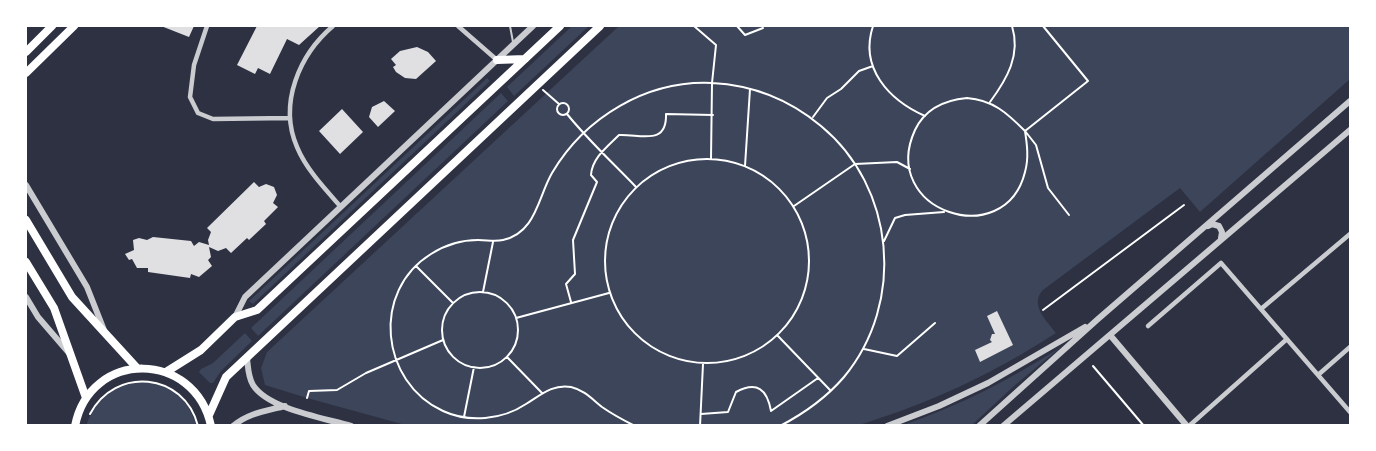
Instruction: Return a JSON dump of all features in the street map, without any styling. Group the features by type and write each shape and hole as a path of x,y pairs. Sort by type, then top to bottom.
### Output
{"main road":[{"path":"26,52 52,26"},
{"path":"26,73 74,26"},
{"path":"166,372 201,350 235,317 257,310 560,26"},
{"path":"208,415 226,377 600,26"},
{"path":"497,60 525,59"},
{"path":"26,220 72,297 106,337 137,368"},
{"path":"26,262 54,308 86,398"},
{"path":"75,426 86,398 98,385 112,375 137,368 152,368 182,380 195,392 208,415 211,426"}],"street":[{"path":"207,26 194,65 190,97 198,113 213,119 289,118"},
{"path":"333,26 316,42 301,67 294,83 289,118 297,147 317,179 341,207"},
{"path":"458,26 497,60"},
{"path":"235,317 245,297 533,26"},
{"path":"980,426 1098,319 1350,102"},
{"path":"1003,426 1350,130"},
{"path":"26,185 87,287 106,337"},
{"path":"1206,227 1212,224 1219,226 1222,232 1221,239"},
{"path":"1261,309 1350,234"},
{"path":"1148,326 1221,263 1350,412"},
{"path":"26,297 38,317 73,357"},
{"path":"887,426 939,406 988,383 1098,319"},
{"path":"1110,335 1188,426 1287,339"},
{"path":"1318,375 1350,347"},
{"path":"247,358 248,374 253,385 264,396 285,406 351,426"},
{"path":"233,426 240,419 255,413 285,406"}],"lane":[{"path":"510,26 513,45"}],"path":[{"path":"694,26 716,45 712,83 711,159"},
{"path":"737,26 745,35 763,28"},
{"path":"873,26 870,48 873,66 881,83 892,97 907,108 925,116"},
{"path":"990,102 1003,85 1011,68 1015,50 1012,26"},
{"path":"1025,131 1088,81 1043,26"},
{"path":"812,118 827,98 841,89 859,72 873,66"},
{"path":"633,425 579,390 564,387 542,393 507,414 485,418 464,417 443,411 424,399 409,384 396,361 390,334 391,312 403,282 416,266 432,253 470,240 493,241 514,236 530,222 550,177 560,161 583,133 600,119 635,98 674,87 712,83 750,89 775,98 812,118 843,147 855,164 874,201 884,241 884,282 875,322 863,348 845,376 831,391 798,416 780,426"},
{"path":"538,84 559,104 568,105 567,114"},
{"path":"745,166 750,89"},
{"path":"1025,131 1027,159 1025,173 1011,198 994,210 973,216 959,216 945,212 922,195 915,183 910,169 911,141 916,128 925,116 944,102 955,99 967,98 990,102 1003,109 1025,131 1036,145 1048,188 1069,215"},
{"path":"559,104 556,110 558,114 567,114"},
{"path":"567,114 636,187"},
{"path":"572,302 566,284 575,274 573,240 597,182 591,176 592,167 602,151 619,135 656,135 664,128 666,114 713,115"},
{"path":"711,159 745,166 769,179 794,206 806,232 809,274 799,307 778,336 749,356 726,362 703,364 690,363 666,355 645,342 620,316 610,293 605,263 608,235 619,209 636,187 658,171 684,161 711,159"},
{"path":"794,206 855,164 897,162 910,169"},
{"path":"1043,310 1184,205"},
{"path":"884,241 895,218 911,214 945,212"},
{"path":"483,292 493,241"},
{"path":"416,266 453,303"},
{"path":"483,292 492,294 507,303 516,318 518,327 516,340 507,357 491,366 474,367 452,355 444,340 443,324 453,303 464,296 483,292"},
{"path":"516,318 610,293"},
{"path":"863,348 897,356 935,323"},
{"path":"778,336 831,391"},
{"path":"307,398 309,391 337,390 366,373 444,340"},
{"path":"507,357 542,393"},
{"path":"700,426 703,364"},
{"path":"1093,366 1144,426"},
{"path":"464,417 474,367"},
{"path":"701,414 728,412 736,392 753,387 765,393 771,411 818,378"},
{"path":"88,419 95,406 111,390 131,382 146,381 168,387 180,395 190,407 198,426"}],"shaded area":[{"path":"572,26 589,26 514,96 507,87"},
{"path":"619,26 1350,26 1350,79 1200,212 1180,188 1043,290 1039,296 1039,307 1044,318 1056,333 1008,362 959,387 909,408 856,426 409,426 265,385 261,368 267,352"},
{"path":"487,78 490,81 253,304 249,301"},
{"path":"501,93 508,101 258,336 251,328"},
{"path":"245,333 252,341 221,371 213,383 210,383 199,372 201,369 213,363"},
{"path":"1061,347 972,425 903,425 984,391"},
{"path":"139,381 161,385 176,393 188,406 197,426 86,426 95,408 106,395 120,386"}],"building":[{"path":"161,26 194,26 189,37"},
{"path":"257,26 320,26 299,45 287,39 270,74 258,68 255,74 237,65"},
{"path":"417,47 428,52 436,61 416,79 405,78 396,72 393,67 396,65 391,59 400,51"},
{"path":"384,101 395,111 378,127 369,117 372,107"},
{"path":"342,109 363,132 340,154 319,131"},
{"path":"254,182 259,187 266,184 274,187 277,195 273,203 278,207 264,221 266,224 231,253 226,248 218,251 209,247 211,257 208,260 212,266 199,277 191,274 190,278 148,272 148,268 137,268 132,259 129,260 125,254 134,250 133,240 139,238 147,240 153,237 191,241 194,246 199,242 209,245 211,232 207,228"},
{"path":"997,311 1013,345 980,362 975,350 992,342 990,340 992,334 995,334 987,316"}]}
